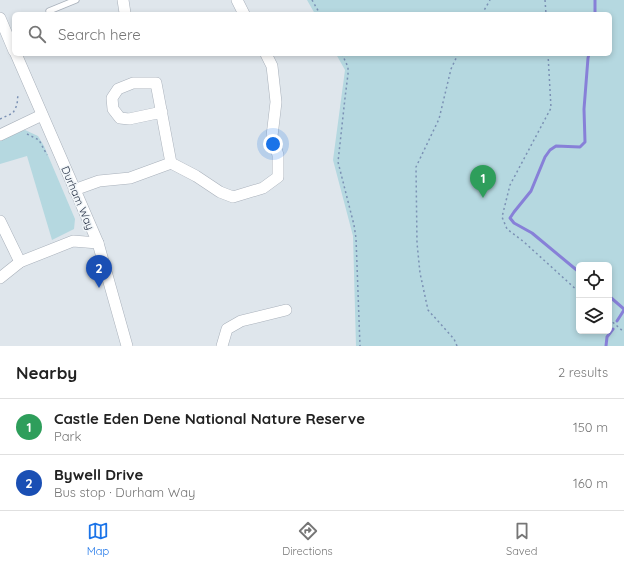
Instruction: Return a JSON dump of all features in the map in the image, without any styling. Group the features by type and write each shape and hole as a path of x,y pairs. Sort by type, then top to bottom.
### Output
{"street":[{"path":"122,0 125,12"},
{"path":"237,0 243,12"},
{"path":"0,18 12,45"},
{"name":"Durham Way","path":"17,56 98,243 128,346"},
{"path":"74,190 99,182 130,178 171,163 196,176 220,192 233,197 263,188 278,177 278,156 272,136 276,102 272,66 267,56"},
{"path":"162,112 129,119 120,118 113,109 112,98 118,89 133,84 156,84 162,112 171,163"},
{"path":"0,135 42,116"},
{"path":"0,221 20,262"},
{"path":"0,278 20,262 73,241 98,243"},
{"path":"222,346 227,329 241,321 286,310"}],"lane":[{"path":"49,11 76,0"}],"path":[{"path":"312,0 319,12"},
{"path":"483,12 490,0"},
{"path":"545,0 546,12"},
{"path":"343,56 348,67 348,74 338,162 356,238 360,346"},
{"path":"457,56 451,69 439,119 416,167 417,243 420,273 428,310 454,339 457,346"},
{"path":"548,56 551,108 510,185 502,217 507,228 576,289"},
{"path":"0,119 13,113 17,105 18,94"},
{"path":"26,134 39,140 47,155"},
{"path":"612,322 624,332"}],"shaded area":[{"path":"307,0 624,0 624,346 356,346 353,236 333,160 345,70 337,56 612,56 612,12 314,12"},
{"path":"25,130 38,136 44,146 75,219 74,229 52,240 27,156 0,164 0,139"}],"waterway":[{"path":"595,0 595,12"},
{"path":"576,270 532,233 514,223 510,218 531,191 545,157 550,150 556,146 580,147 585,142 584,109 588,56"},
{"path":"611,298 624,309"},
{"path":"617,321 624,310"},
{"path":"606,346 607,337 613,329"}],"place":[{"name":"Castle Eden Dene National Nature Reserve","path":"483,198"},
{"name":"Bywell Drive","path":"99,288"}]}
